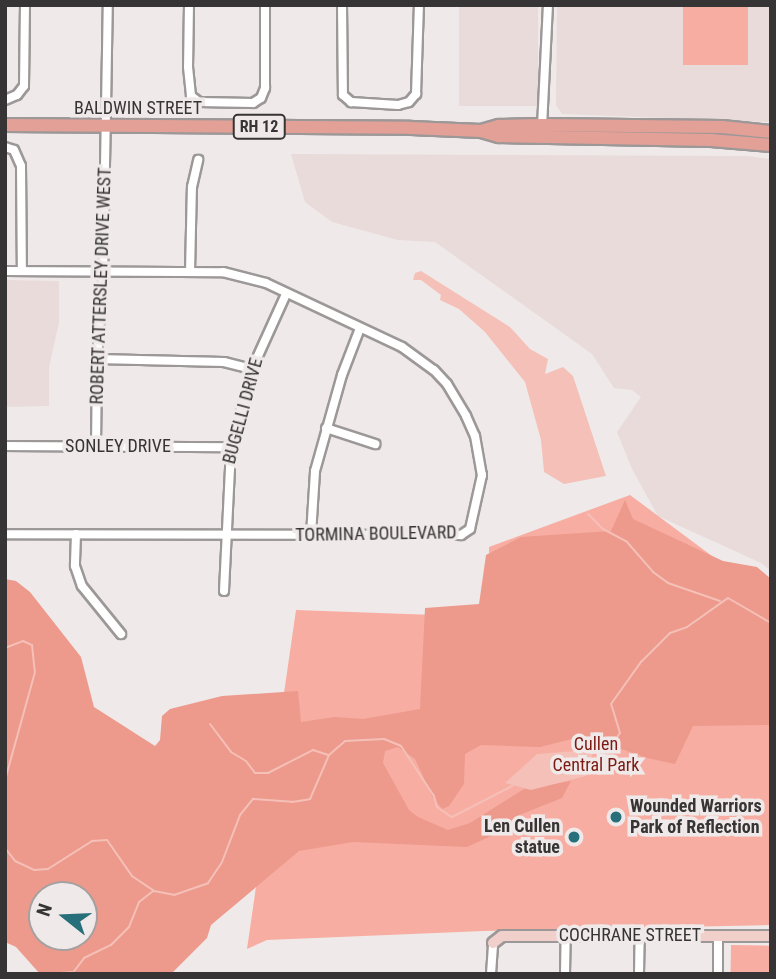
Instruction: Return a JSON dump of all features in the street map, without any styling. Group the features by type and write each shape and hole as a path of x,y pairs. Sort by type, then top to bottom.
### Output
{"main road":[{"name":"BALDWIN STREET","path":"5,125 481,131 499,136 542,131 722,127 771,132"},
{"name":"BALDWIN STREET","path":"542,131 771,145"}],"street":[{"path":"5,100 17,96 24,86 25,5"},
{"name":"ROBERT ATTERSLEY DRIVE WEST","path":"96,446 107,126 108,5"},
{"path":"189,5 188,67 191,96 199,102 253,103 261,98 265,89 265,5"},
{"path":"342,5 343,95 351,102 397,105 409,102 416,94 419,5"},
{"path":"542,131 548,5"},
{"path":"5,147 15,150 21,166 22,271"},
{"path":"190,272 192,187 198,160"},
{"name":"TORMINA BOULEVARD","path":"5,271 190,272 246,276 419,358 447,384 475,436 481,465 480,491 470,529 461,535 5,534"},
{"name":"BUGELLI DRIVE","path":"224,591 231,447 253,369 286,294"},
{"path":"312,535 315,471 350,350 360,328"},
{"path":"97,359 224,362 253,369"},
{"path":"326,428 375,444"},
{"name":"SONLEY DRIVE","path":"5,446 231,447"},
{"path":"76,534 75,566 82,586 121,634"},
{"path":"565,974 566,935"},
{"path":"639,974 640,935"},
{"path":"718,935 718,974"},
{"name":"COCHRANE STREET","path":"493,943 502,936 771,936"},
{"path":"491,974 493,943"}],"shaded area":[{"path":"459,5 538,5 538,106 459,106"},
{"path":"557,5 771,5 771,122 562,114 556,105"},
{"path":"291,154 747,156 771,159 771,571 761,563 658,516 632,469 617,432 641,397 632,390 614,388 592,354 435,242 398,240 332,222 305,202"},
{"path":"421,271 510,327 530,349 548,359 545,374 563,367 573,376 606,476 564,484 544,472 541,440 525,382 485,332 459,309 440,300 441,295 421,280 413,280 415,273"},
{"path":"5,280 59,281 59,322 49,367 49,406 5,407"},
{"path":"625,500 633,519 723,561 757,567 771,579 771,725 693,726 675,764 647,758 584,736 540,747 481,745 465,754 464,784 449,806 442,809 432,796 415,759 398,747 385,751 383,763 409,810 418,817 448,830 470,823 524,789 571,781 562,798 517,816 491,836 467,847 353,842 299,851 211,925 207,938 171,974 40,974 16,947 5,942 5,579 16,581 30,592 81,657 94,707 155,746 160,740 162,716 170,709 222,696 298,691 301,722 335,717 363,719 420,709 425,608 479,604 486,555 521,537 611,531"},
{"path":"588,750 592,752 594,766 586,776 531,790 505,783 537,754"}],"green space":[{"path":"683,5 748,5 748,65 683,65"},
{"name":"Cullen Central Park","path":"630,495 755,588 771,591 771,925 484,931 267,940 247,949 296,610 490,617 489,547"},
{"path":"731,945 771,946 770,974 730,974"}],"waterway":[{"path":"588,514 603,529 627,542 653,572 668,583 720,601"},
{"path":"594,758 606,755 620,733 611,704 641,662 670,633 687,627 728,598 771,623"},
{"path":"5,648 23,641 32,645 35,672 5,780"},
{"path":"210,724 231,752 246,761 255,773 268,773 313,750 328,755"},
{"path":"5,848 15,861 34,870 48,869 92,841 107,840 132,876 154,891 174,895 208,883 222,862 240,815 253,799 292,802 310,799 329,755 345,741 384,739 401,746 434,796 437,807 452,817 512,786"},
{"path":"72,974 84,958 111,945 129,927 139,902 153,891"},
{"path":"49,974 72,972"},
{"path":"5,973 10,974"}],"place":[{"name":"Wounded Warriors Park of Reflection","path":"616,817"},
{"name":"Len Cullen statue","path":"574,837"}]}
